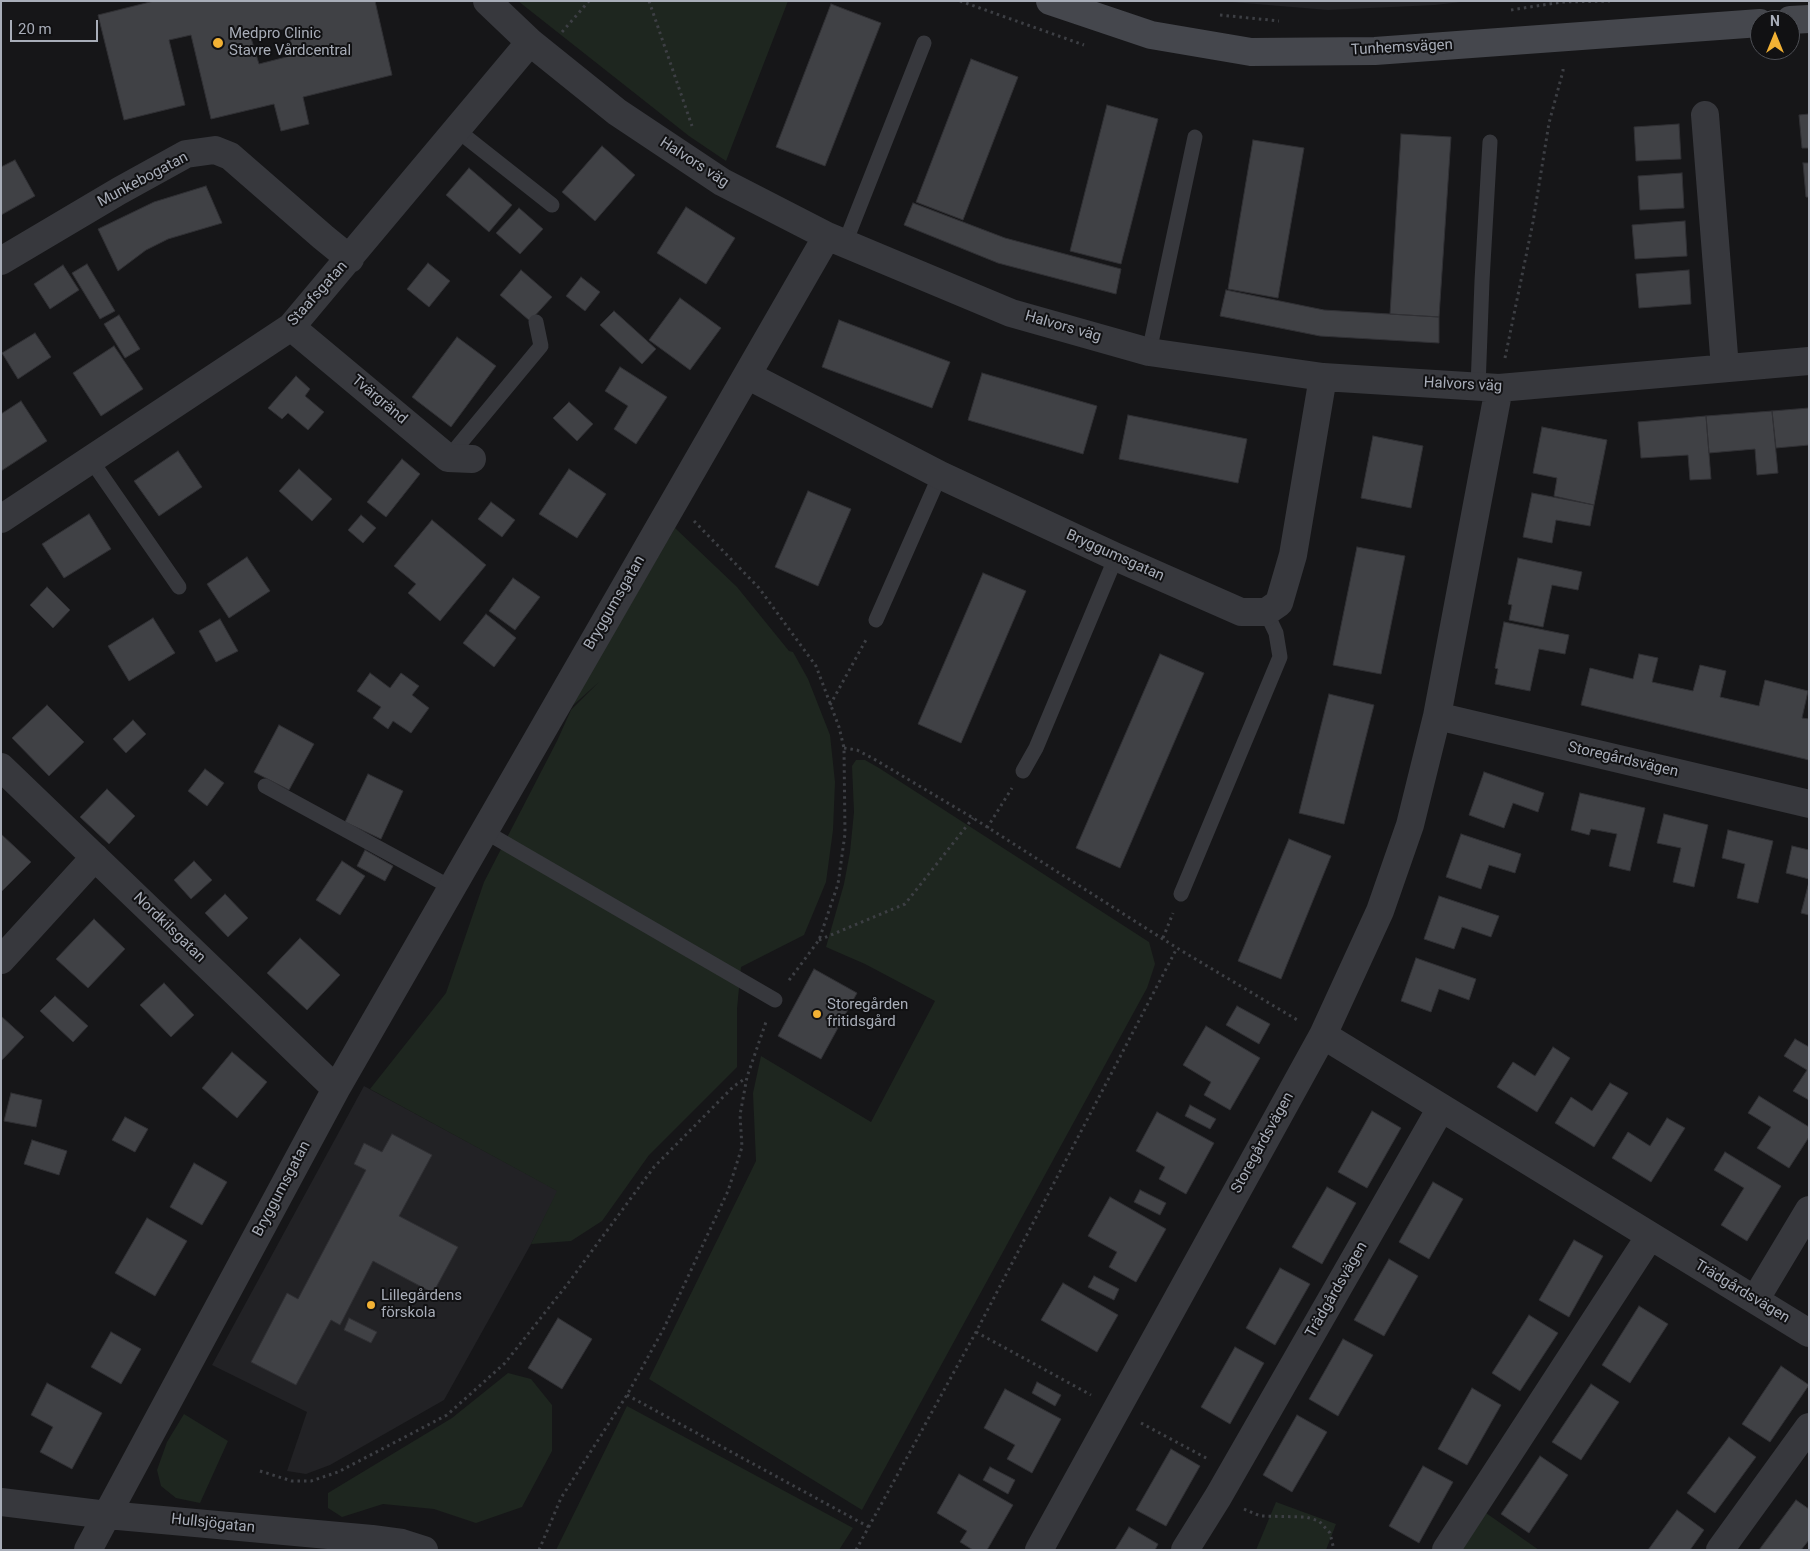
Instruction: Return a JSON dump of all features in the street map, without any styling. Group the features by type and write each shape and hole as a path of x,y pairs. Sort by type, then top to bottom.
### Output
{"street":[{"name":"Halvors väg","path":"487,1 543,40 617,112 722,182 836,239 1011,313 1149,352 1323,376 1488,388 1809,361"},
{"name":"Tunhemsvägen","path":"1050,1 1151,35 1251,52 1375,51 1750,24"},
{"name":"Staafsgatan","path":"1,519 291,327 457,130 543,40"},
{"path":"1705,115 1725,368"},
{"name":"Munkebogatan","path":"1,261 119,191 186,154 215,150 230,156 350,258"},
{"name":"Bryggumsgatan","path":"88,1550 336,1089 747,374 836,239"},
{"name":"Tvärgränd","path":"291,327 460,459"},
{"name":"Bryggumsgatan","path":"747,374 940,475 1116,557 1241,612 1266,612"},
{"path":"1266,612 1279,603 1294,556 1323,376"},
{"name":"Storegårdsvägen","path":"1039,1550 1323,1035 1380,911 1410,825 1437,716 1488,388"},
{"name":"Storegårdsvägen","path":"1437,716 1809,804"},
{"name":"Nordkilsgatan","path":"1,767 336,1089"},
{"path":"1,960 95,857"},
{"name":"Trädgårdsvägen","path":"1323,1035 1809,1333"},
{"name":"Trädgårdsvägen","path":"1218,1497 1441,1108"},
{"path":"1756,1300 1809,1210"},
{"path":"1446,1550 1650,1236"},
{"path":"1720,1550 1809,1428"},
{"path":"1184,1550 1218,1497"},
{"name":"Hullsjögatan","path":"1,1502 107,1514 292,1541 402,1543 424,1550"}],"lane":[{"path":"836,239 924,42"},
{"path":"457,130 552,205"},
{"path":"1149,352 1195,137"},
{"path":"1488,388 1482,281 1490,142"},
{"path":"460,459 541,346 536,322"},
{"path":"91,460 179,587"},
{"path":"876,620 940,475"},
{"path":"1023,771 1036,748 1116,557"},
{"path":"1181,894 1280,657 1276,634 1266,612"},
{"path":"265,786 452,888"},
{"path":"484,831 774,1000"}],"path":[{"path":"543,40 589,1"},
{"path":"649,1 692,127"},
{"path":"1488,388 1532,222 1549,124 1563,71 1562,1"},
{"path":"1504,11 1562,1 1610,1"},
{"path":"1214,15 1283,21"},
{"path":"539,1550 561,1498 627,1395 664,1328 728,1191 742,1147 740,1115 746,1077 774,1000 819,940 838,884 845,834 844,748 839,727 816,666 759,588 675,500"},
{"path":"830,705 876,620"},
{"path":"844,748 857,750 874,759 972,818 1177,948 1323,1035"},
{"path":"987,828 1023,771"},
{"path":"819,940 906,904 972,818"},
{"path":"856,1550 976,1332 1177,948"},
{"path":"260,1471 292,1481 311,1481 338,1472 447,1415 505,1363 566,1286 654,1167 734,1086 746,1077"},
{"path":"627,1395 868,1527"},
{"path":"1218,1497 1232,1505 1260,1516 1306,1518 1319,1521 1330,1533 1334,1550"}],"shaded area":[{"path":"518,1 788,1 726,161 689,136"},
{"path":"1220,1 1470,1 1435,5 1328,10"},
{"path":"675,528 737,587 789,651 793,652 808,679 830,735 835,782 833,830 826,882 804,935 741,967 737,1009 737,1067 649,1155 602,1221 571,1241 531,1244 557,1191 370,1089 446,993 484,882 571,710 599,682 570,708"},
{"path":"856,760 865,760 879,768 1149,942 1155,964 1147,988 862,1510 649,1379 756,1161 753,1093 761,1056 871,1122 935,1001 865,964 826,947 844,884 850,852 854,812 852,766"},
{"name":"Lillegårdens förskola","path":"364,1086 558,1191 531,1244 444,1400 330,1465 306,1474 287,1471 307,1412 212,1365"},
{"path":"508,1373 531,1379 552,1405 552,1451 522,1507 476,1523 434,1509 383,1504 342,1517 328,1508 328,1493 452,1418"},
{"path":"627,1406 853,1528 839,1550 556,1550"},
{"path":"184,1414 228,1441 200,1503 176,1498 161,1486 157,1470 167,1442"},
{"path":"1276,1502 1336,1524 1326,1550 1256,1550"},
{"path":"1486,1513 1539,1550 1461,1550"}],"building":[{"path":"154,1 375,1 392,75 303,97 309,124 281,131 274,104 211,119 191,35 169,40 185,105 124,120 98,15","holes":["287,28 294,55 259,64 251,38"]},
{"path":"831,4 881,23 825,166 776,147"},
{"path":"971,59 1018,77 963,220 916,202"},
{"path":"1107,105 1158,119 1121,264 1070,251"},
{"path":"1809,114 1809,148 1802,148 1799,115"},
{"path":"1679,124 1681,159 1636,161 1634,127"},
{"path":"1401,134 1451,137 1439,317 1390,314"},
{"path":"1253,140 1304,148 1278,298 1228,289"},
{"path":"602,146 635,175 595,221 562,192"},
{"path":"15,160 35,196 1,215 1,167"},
{"path":"1803,163 1809,163 1809,197 1806,197"},
{"path":"469,168 512,205 489,232 446,195"},
{"path":"1682,173 1684,208 1640,210 1638,176"},
{"path":"206,186 222,223 168,239 146,250 118,271 98,229 154,202"},
{"path":"913,203 1005,238 1121,269 1116,294 998,263 904,225"},
{"path":"686,207 735,238 706,284 657,253"},
{"path":"519,208 543,229 520,254 496,233"},
{"path":"1685,221 1687,256 1635,259 1632,225"},
{"path":"428,263 450,281 429,307 407,289"},
{"path":"87,264 115,311 100,319 72,273"},
{"path":"63,265 79,290 50,309 34,284"},
{"path":"521,270 552,297 530,321 500,295"},
{"path":"1689,270 1691,304 1639,308 1636,274"},
{"path":"581,277 600,292 585,311 566,296"},
{"path":"1226,290 1324,310 1439,317 1439,343 1320,336 1220,316"},
{"path":"680,298 721,328 690,370 649,340"},
{"path":"614,311 656,349 642,364 600,325"},
{"path":"119,315 140,349 125,358 104,324"},
{"path":"839,320 950,362 932,408 822,367"},
{"path":"35,333 51,357 18,379 2,353"},
{"path":"457,337 496,366 451,427 412,397"},
{"path":"114,346 143,389 101,416 73,373"},
{"path":"620,367 667,397 636,444 614,429 628,406 605,391"},
{"path":"982,373 1097,406 1083,454 968,420"},
{"path":"296,376 310,389 305,396 324,412 308,430 288,413 282,419 268,408"},
{"path":"21,401 47,441 1,471 1,414"},
{"path":"569,402 593,424 577,441 553,418"},
{"path":"1809,408 1809,445 1776,448 1772,411"},
{"path":"1772,411 1778,473 1757,475 1755,449 1709,453 1706,416"},
{"path":"1128,415 1247,439 1238,483 1119,459"},
{"path":"1706,416 1711,479 1690,480 1688,455 1641,458 1638,422"},
{"path":"1542,427 1607,440 1594,505 1554,496 1557,478 1533,473"},
{"path":"1373,436 1423,446 1411,508 1361,498"},
{"path":"178,451 202,487 159,516 134,481"},
{"path":"402,459 420,474 386,517 367,502"},
{"path":"299,469 332,499 312,521 279,491"},
{"path":"569,469 606,494 577,538 539,514"},
{"path":"808,491 851,509 818,586 775,567"},
{"path":"1532,493 1594,505 1590,526 1556,520 1552,543 1523,537"},
{"path":"491,502 515,520 502,537 478,519"},
{"path":"89,514 111,549 64,578 42,544"},
{"path":"361,515 376,528 363,543 348,530"},
{"path":"432,520 486,565 440,621 408,593 416,584 394,566"},
{"path":"1357,547 1405,556 1381,674 1333,665"},
{"path":"247,557 270,591 229,618 207,584"},
{"path":"1518,558 1582,572 1578,590 1552,585 1543,627 1509,620 1512,605 1508,604"},
{"path":"983,573 1026,591 961,743 918,724"},
{"path":"513,578 540,597 515,630 489,611"},
{"path":"47,587 70,610 53,628 30,605"},
{"path":"486,614 516,638 494,667 463,643"},
{"path":"153,618 175,653 129,681 108,646"},
{"path":"220,619 238,651 216,662 199,631"},
{"path":"1504,622 1569,635 1565,654 1539,649 1530,691 1495,684 1498,669 1495,668"},
{"path":"1160,654 1204,673 1120,868 1076,848"},
{"path":"1639,654 1658,658 1652,682 1693,691 1700,665 1726,671 1720,697 1759,706 1765,680 1808,691 1802,718 1809,719 1809,760 1581,705 1590,668 1633,679"},
{"path":"370,673 390,688 401,673 419,686 412,695 429,708 411,733 393,721 388,729 373,718 381,707 357,691"},
{"path":"1329,694 1374,705 1344,824 1299,813"},
{"path":"47,705 84,742 49,776 12,738"},
{"path":"133,720 146,734 126,753 113,739"},
{"path":"279,725 314,744 289,790 254,772"},
{"path":"205,769 224,783 207,806 188,791"},
{"path":"1484,772 1544,793 1538,812 1513,803 1504,828 1469,815"},
{"path":"368,774 403,791 381,839 345,822"},
{"path":"107,789 135,816 109,844 80,817"},
{"path":"1580,793 1645,808 1630,871 1609,866 1617,834 1591,829 1589,835 1571,830"},
{"path":"1664,814 1708,825 1694,887 1673,882 1681,848 1657,843"},
{"path":"1728,830 1773,841 1758,903 1737,898 1745,864 1722,858"},
{"path":"1,834 31,862 1,892"},
{"path":"1461,834 1521,854 1515,873 1489,865 1481,889 1446,877"},
{"path":"1289,839 1331,856 1281,979 1238,961"},
{"path":"1792,846 1809,850 1809,879 1786,873"},
{"path":"365,850 393,866 385,881 357,866"},
{"path":"194,861 212,880 191,899 174,880"},
{"path":"342,861 365,876 340,915 316,900"},
{"path":"1809,882 1809,915 1801,913"},
{"path":"225,894 248,918 228,937 205,913"},
{"path":"1439,896 1499,916 1491,937 1462,927 1454,949 1424,939"},
{"path":"94,919 125,949 88,988 56,959"},
{"path":"300,938 340,975 307,1010 267,973"},
{"path":"1416,958 1476,979 1469,1000 1439,989 1431,1012 1401,1001"},
{"name":"Storegården fritidsgård","path":"814,969 857,993 821,1059 778,1036"},
{"path":"164,983 194,1015 171,1037 140,1005"},
{"path":"55,996 88,1026 73,1042 40,1011"},
{"path":"1237,1006 1270,1024 1259,1044 1226,1025"},
{"path":"1,1016 24,1037 1,1061"},
{"path":"1206,1026 1260,1058 1230,1110 1204,1095 1211,1082 1183,1065"},
{"path":"1795,1039 1809,1047 1809,1100 1793,1091 1807,1070 1784,1056"},
{"path":"1553,1047 1570,1058 1537,1112 1497,1087 1513,1062 1535,1076"},
{"path":"232,1052 267,1082 237,1118 202,1088"},
{"path":"1610,1083 1628,1093 1594,1147 1555,1123 1571,1097 1592,1111"},
{"path":"11,1093 42,1100 36,1127 4,1121"},
{"path":"1759,1096 1809,1127 1809,1137 1789,1168 1757,1148 1771,1127 1748,1113"},
{"path":"1190,1105 1216,1119 1210,1129 1185,1116"},
{"path":"1372,1111 1401,1128 1367,1188 1338,1172"},
{"path":"1157,1112 1214,1143 1186,1194 1159,1179 1165,1167 1136,1151"},
{"path":"125,1117 148,1129 135,1152 112,1140"},
{"path":"1667,1118 1685,1128 1651,1182 1612,1158 1628,1132 1650,1146"},
{"path":"392,1134 432,1155 399,1216 458,1247 433,1293 373,1261 340,1325 331,1320 296,1385 251,1362 287,1293 298,1299 366,1170 354,1164 364,1143 382,1152"},
{"path":"32,1140 67,1151 59,1175 24,1164"},
{"path":"1725,1152 1781,1186 1747,1241 1721,1225 1744,1188 1714,1170"},
{"path":"194,1163 227,1182 202,1225 170,1207"},
{"path":"1433,1182 1463,1199 1429,1259 1399,1242"},
{"path":"1327,1187 1356,1203 1322,1264 1292,1247"},
{"path":"1140,1190 1166,1203 1160,1215 1134,1202"},
{"path":"1110,1197 1166,1229 1136,1282 1109,1267 1117,1252 1088,1236"},
{"path":"147,1218 187,1241 155,1296 115,1273"},
{"path":"1574,1240 1603,1256 1569,1317 1539,1300"},
{"path":"1389,1259 1418,1276 1384,1336 1354,1320"},
{"path":"1280,1268 1310,1284 1275,1345 1246,1328"},
{"path":"1094,1276 1119,1289 1114,1300 1088,1287"},
{"path":"1063,1283 1118,1315 1097,1352 1041,1320"},
{"path":"1639,1306 1668,1324 1630,1383 1602,1365"},
{"path":"1529,1315 1558,1333 1520,1391 1492,1373"},
{"path":"349,1318 377,1332 371,1343 344,1330"},
{"path":"558,1318 592,1339 562,1389 528,1368"},
{"path":"111,1332 141,1349 121,1384 91,1367"},
{"path":"1343,1339 1373,1355 1338,1416 1309,1399"},
{"path":"1235,1347 1264,1363 1230,1424 1201,1407"},
{"path":"1781,1366 1809,1385 1770,1442 1742,1424"},
{"path":"1037,1382 1061,1395 1055,1406 1032,1393"},
{"path":"47,1383 102,1413 72,1469 40,1452 53,1427 31,1415"},
{"path":"1591,1384 1619,1402 1581,1460 1552,1442"},
{"path":"1472,1388 1501,1405 1467,1465 1438,1449"},
{"path":"1005,1389 1061,1419 1032,1473 1007,1459 1015,1445 984,1428"},
{"path":"1297,1415 1327,1432 1292,1492 1263,1475"},
{"path":"1729,1437 1756,1457 1715,1513 1687,1493"},
{"path":"1171,1449 1200,1466 1166,1526 1136,1510"},
{"path":"1540,1456 1568,1475 1529,1533 1501,1514"},
{"path":"1423,1466 1453,1482 1419,1543 1389,1526"},
{"path":"990,1467 1015,1480 1008,1494 983,1480"},
{"path":"959,1474 1013,1505 987,1550 973,1550 960,1542 967,1531 937,1513"},
{"path":"1796,1500 1809,1509 1809,1540 1801,1550 1759,1550"},
{"path":"1677,1510 1704,1530 1690,1550 1648,1550"},
{"path":"1129,1527 1158,1544 1155,1550 1115,1550"}],"place":[{"name":"Medpro Clinic Stavre Vårdcentral","path":"218,43"},
{"name":"Storegården fritidsgård","path":"817,1014"},
{"name":"Lillegårdens förskola","path":"371,1305"}]}
